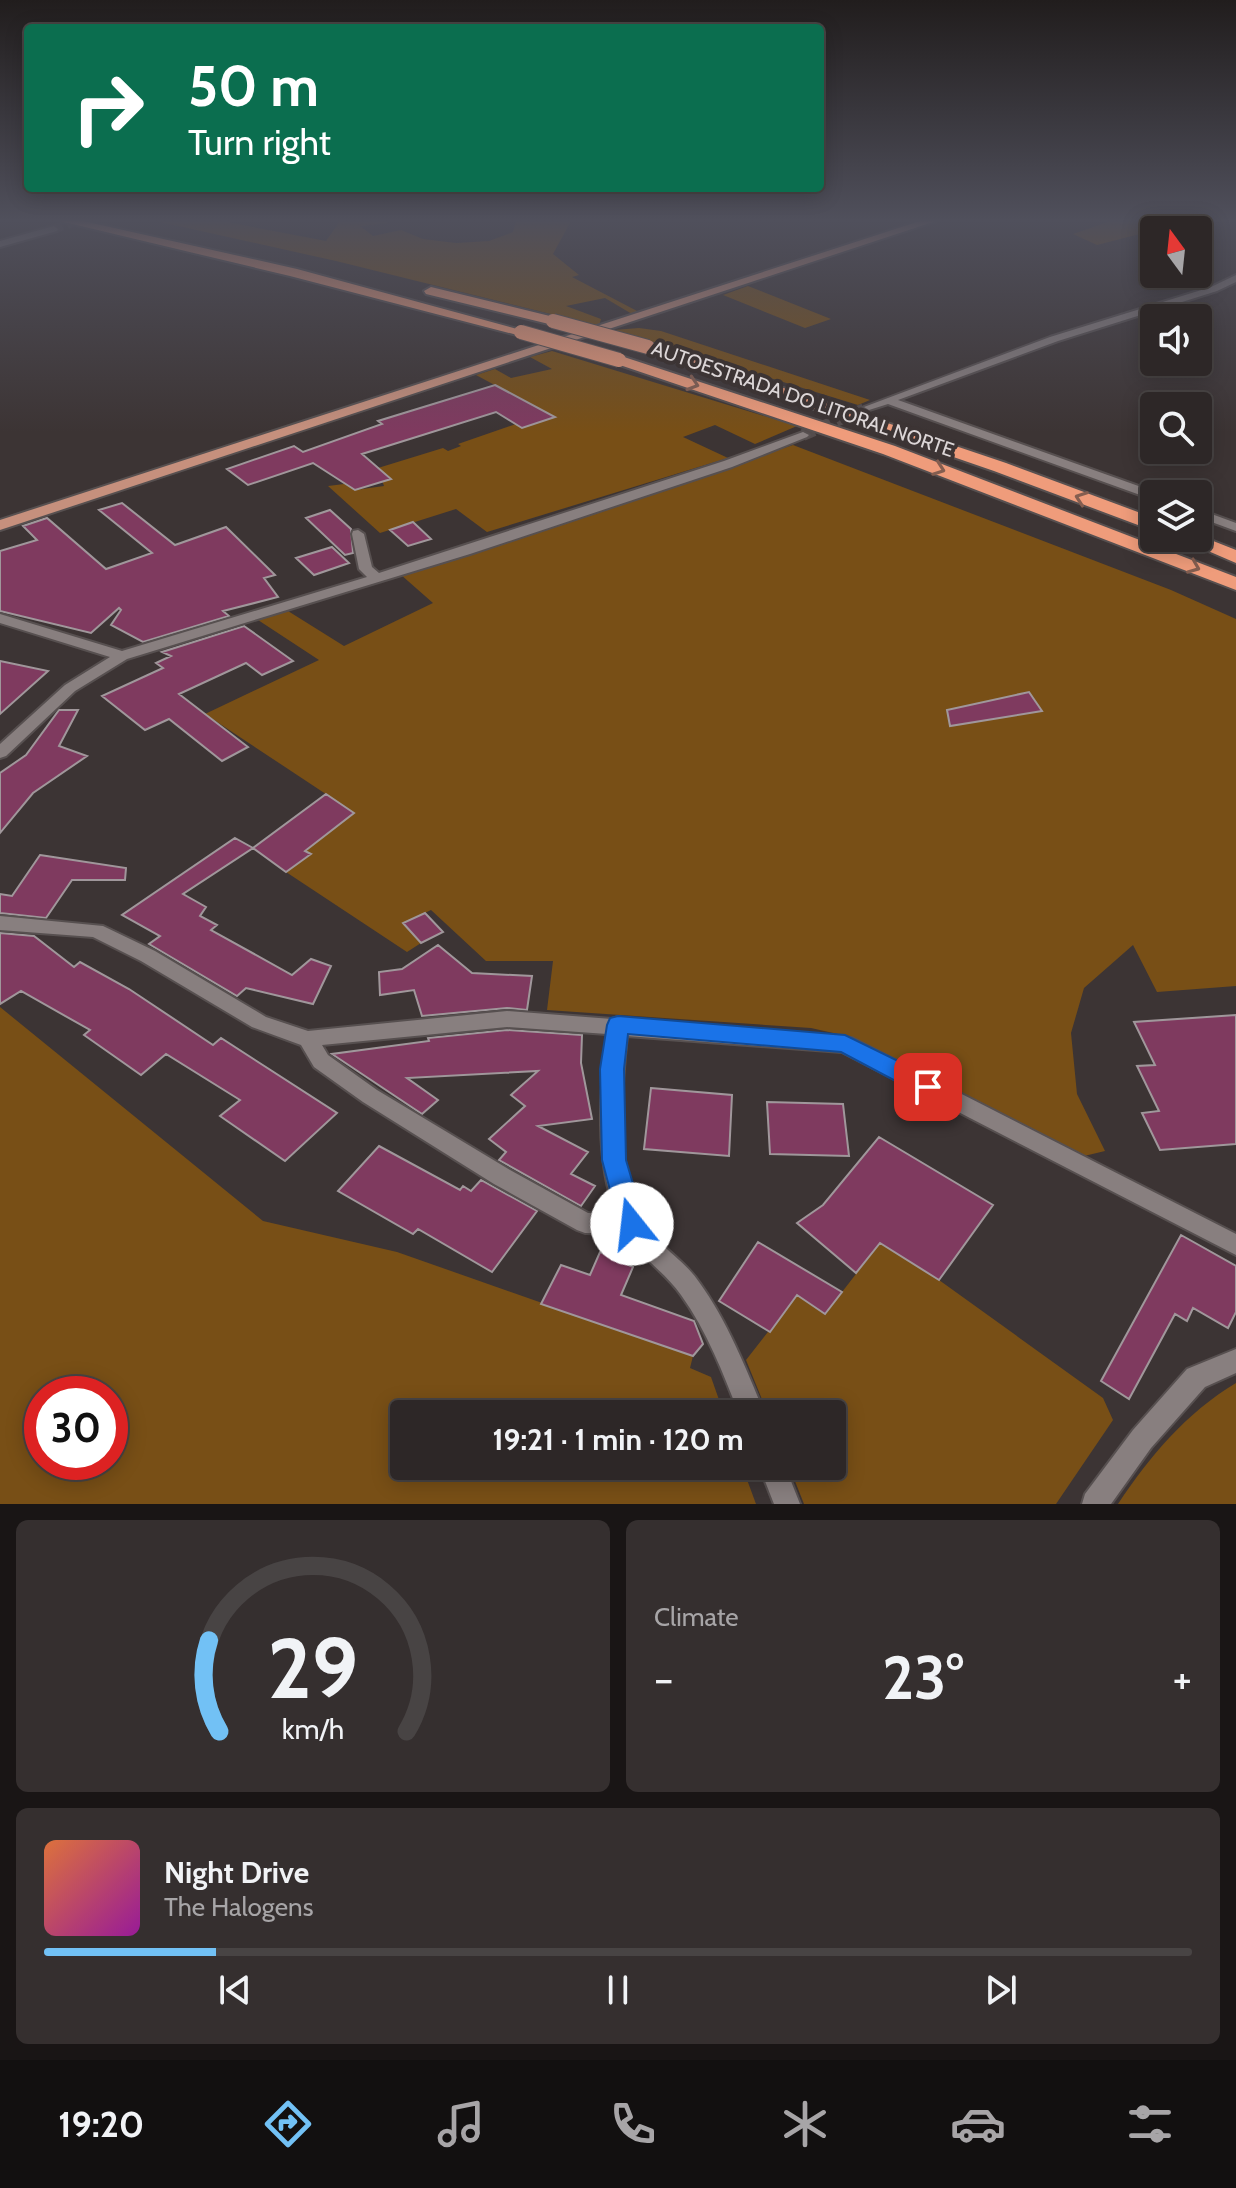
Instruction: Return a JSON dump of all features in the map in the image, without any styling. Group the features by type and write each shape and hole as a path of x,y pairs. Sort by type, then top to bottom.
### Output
{"highway":[{"name":"AUTOESTRADA DO LITORAL NORTE","path":"365,291 619,360 903,455 1236,584"},
{"name":"AUTOESTRADA DO LITORAL NORTE","path":"432,291 648,347 1000,467 1140,520"},
{"path":"1212,548 1236,557"}],"main road":[{"path":"0,525 717,291"}],"street":[{"path":"869,407 1054,339 1207,291"},
{"path":"887,400 1140,491"},
{"path":"0,753 70,688 122,656 377,578 728,464 803,435"},
{"path":"1212,518 1236,527"},
{"path":"358,534 366,569 377,578"},
{"path":"0,618 122,656"},
{"path":"0,923 96,931 148,956 259,1022 308,1039 507,1019 845,1044 1236,1245"},
{"path":"618,1025 612,1069 614,1160 632,1224 690,1288 734,1370 746,1400"},
{"path":"308,1039 321,1061 370,1096 502,1177 585,1223 632,1224"},
{"path":"1095,1504 1142,1439 1196,1378 1236,1361"},
{"path":"778,1480 787,1504"}],"shaded area":[{"path":"458,291 599,291 639,312 632,314 605,298 566,306 601,319 599,326"},
{"path":"734,291 761,291 831,319 805,328 723,295"},
{"path":"639,328 661,331 870,400 858,405 614,330"},
{"path":"552,351 797,426 755,444 715,425 683,437 728,458 487,532 456,509 380,533 328,486 344,484 355,490 384,486 378,468 443,448 448,451 461,446 458,444 516,424 522,428 554,417 476,375 495,369 511,378 552,369 530,357"},
{"path":"793,445 1171,590 1236,619 1236,986 1157,992 1133,945 1084,988 1071,1033 1077,1094 1105,1151 1080,1157 851,1037 811,1028 547,1010 553,961 486,961 431,910 404,923 421,943 407,952 286,872 310,854 305,851 353,812 205,714 319,660 258,620 288,611 344,646 433,603 400,574","holes":["1028,692 1041,711 983,721 970,705"]},
{"path":"0,1007 263,1221 397,1252 693,1356 690,1368 711,1377 719,1400 390,1400 390,1480 747,1480 756,1504 0,1504"},
{"path":"880,1243 939,1280 1103,1398 1113,1420 1056,1504 804,1504 795,1480 846,1480 846,1400 762,1400 746,1360 797,1295 825,1314"},
{"path":"1236,1383 1236,1504 1118,1504 1170,1437 1201,1408"}],"building":[{"path":"495,385 555,417 522,428 496,412 362,454 391,479 355,490 313,463 248,485 227,469 294,446 303,452 382,424 378,421"},
{"path":"122,503 175,545 226,527 275,575 264,578 278,597 223,611 229,616 143,642 111,625 121,610 119,608 91,633 0,611 0,551 37,540 23,526 47,518 106,569 152,553 99,510"},
{"path":"330,510 351,529 353,553 345,555 306,518"},
{"path":"413,522 431,539 408,546 390,530"},
{"path":"332,547 349,563 314,575 296,558"},
{"path":"244,626 293,661 262,675 246,663 179,694 248,747 222,761 169,719 145,730 102,696 163,668 156,663 171,656 162,652"},
{"path":"0,661 48,671 0,714"},
{"path":"1029,692 1042,711 950,726 947,710"},
{"path":"59,710 78,710 59,746 87,756 33,793 0,833 0,773 26,755"},
{"path":"326,794 354,813 305,851 311,854 286,872 253,848"},
{"path":"235,838 253,848 183,894 206,907 200,916 217,925 211,930 292,975 311,959 331,966 313,1004 246,988 237,996 149,944 160,936 122,915"},
{"path":"40,855 126,868 125,880 72,880 46,918 0,913 0,894 12,896"},
{"path":"425,913 443,932 421,943 403,923"},
{"path":"0,933 34,936 74,967 80,962 129,989 213,1045 221,1038 337,1113 285,1161 220,1116 240,1100 166,1054 141,1075 84,1035 90,1030 21,991 0,1004"},
{"path":"438,945 472,973 532,976 527,1010 507,1008 422,1016 414,990 380,995 379,972 402,969"},
{"path":"1236,1015 1236,1144 1160,1150 1142,1113 1159,1111 1137,1066 1155,1065 1134,1022"},
{"path":"507,1030 582,1035 581,1063 592,1119 538,1126 588,1152 571,1174 595,1186 581,1206 499,1160 506,1152 489,1139 525,1106 511,1095 538,1071 407,1078 438,1100 422,1114 332,1054 429,1041 428,1038"},
{"path":"651,1088 732,1095 729,1156 644,1149"},
{"path":"767,1102 843,1104 849,1156 770,1154"},
{"path":"879,1137 993,1205 939,1280 880,1243 856,1273 797,1223 823,1205"},
{"path":"379,1146 460,1190 463,1186 471,1191 481,1180 537,1211 492,1272 418,1229 413,1234 338,1191"},
{"path":"1181,1235 1236,1266 1236,1312 1228,1328 1193,1308 1187,1321 1175,1314 1129,1399 1101,1381"},
{"path":"758,1242 842,1292 825,1314 797,1295 770,1332 719,1301"},
{"path":"600,1252 633,1267 621,1295 694,1321 703,1344 693,1356 541,1304 561,1265 590,1275"}],"tunnel":[{"path":"803,435 869,407"}],"route":[{"path":"632,1224 614,1160 612,1069 618,1025 845,1044 928,1087"}]}
